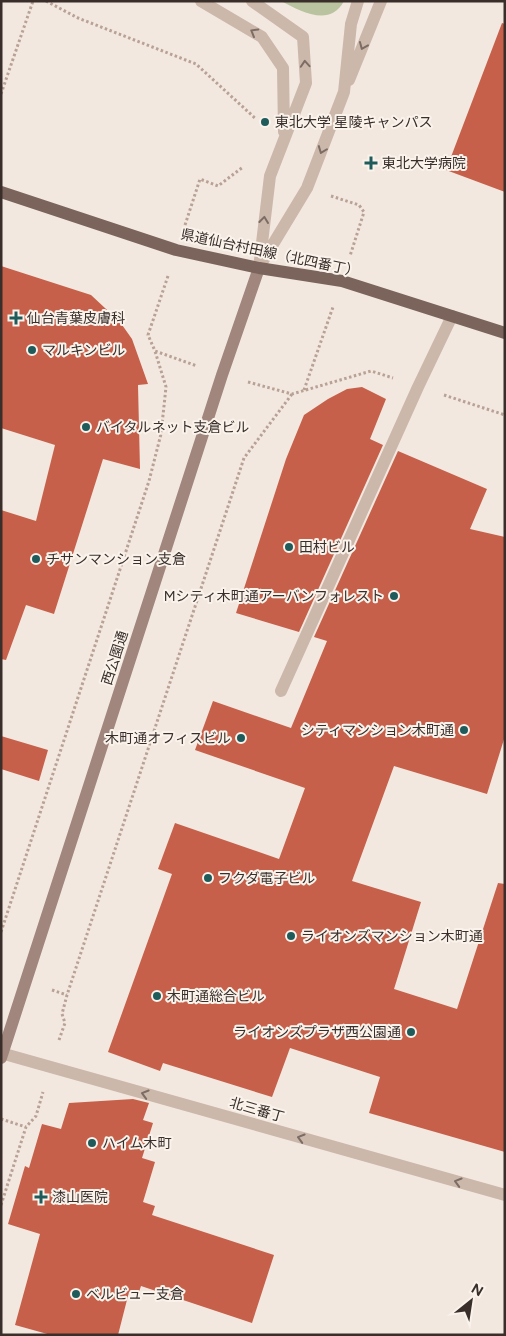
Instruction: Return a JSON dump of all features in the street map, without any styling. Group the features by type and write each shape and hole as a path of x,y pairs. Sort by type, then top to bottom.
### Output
{"main road":[{"name":"県道仙台村田線（北四番丁）","path":"1,192 176,250 259,268 342,281 505,334"}],"street":[{"path":"201,1 262,37 283,68 284,139"},
{"path":"252,1 303,37 306,83 270,176 259,268"},
{"path":"344,92 351,24 358,1"},
{"path":"259,268 307,188 381,1"},
{"name":"西公園通","path":"2,1054 219,384 259,268"},
{"path":"281,690 452,316"},
{"name":"北三番丁","path":"2,1054 505,1195"}],"path":[{"path":"1,94 33,1"},
{"path":"46,1 78,18 196,64 258,121"},
{"path":"200,179 218,186 243,167"},
{"path":"1,932 149,481 161,434 166,387 155,351"},
{"path":"65,1023 62,1014 67,995 244,458 292,394"},
{"path":"1,1205 26,1127 36,1116"},
{"path":"1,1119 26,1127"}],"green space":[{"path":"281,1 344,1 331,14 323,16 306,13"}],"building":[{"path":"502,23 505,24 505,192 446,170"},
{"path":"1,266 91,295 120,322 132,339 148,384 138,385 140,469 103,459 54,614 26,605 6,660 1,659 1,510 36,521 55,445 1,428"},
{"path":"362,387 386,399 370,439 383,445 299,632 236,613 286,459 304,415 347,389"},
{"path":"398,451 487,489 470,529 505,537 505,736 487,794 394,766 352,881 421,902 394,989 457,1009 498,883 505,884 505,1152 369,1113 380,1077 290,1048 272,1097 163,1063 160,1071 108,1052 172,874 158,869 175,823 279,859 305,788 195,750 213,701 291,728 327,641 314,637"},
{"path":"1,736 48,750 39,781 1,769"},
{"path":"133,1099 149,1103 143,1120 153,1123 142,1158 155,1162 143,1202 155,1206 152,1215 274,1255 252,1323 141,1286 138,1295 129,1292 118,1335 51,1335 15,1325 40,1234 8,1224 25,1166 29,1168 42,1124 61,1129 69,1103"}],"place":[{"name":"東北大学 星陵キャンパス","path":"265,122"},
{"name":"東北大学病院","path":"371,163"},
{"name":"仙台青葉皮膚科","path":"16,318"},
{"name":"マルキンビル","path":"32,350"},
{"name":"バイタルネット支倉ビル","path":"86,427"},
{"name":"田村ビル","path":"289,547"},
{"name":"チサンマンション支倉","path":"36,559"},
{"name":"Mシティ木町通アーバンフォレスト","path":"394,596"},
{"name":"シティマンション木町通","path":"464,730"},
{"name":"木町通オフィスビル","path":"241,738"},
{"name":"フクダ電子ビル","path":"208,878"},
{"name":"ライオンズマンション木町通","path":"291,936"},
{"name":"木町通総合ビル","path":"157,996"},
{"name":"ライオンズプラザ西公園通","path":"411,1032"},
{"name":"ハイム木町","path":"92,1143"},
{"name":"漆山医院","path":"41,1197"},
{"name":"ベルビュー支倉","path":"76,1294"}]}
